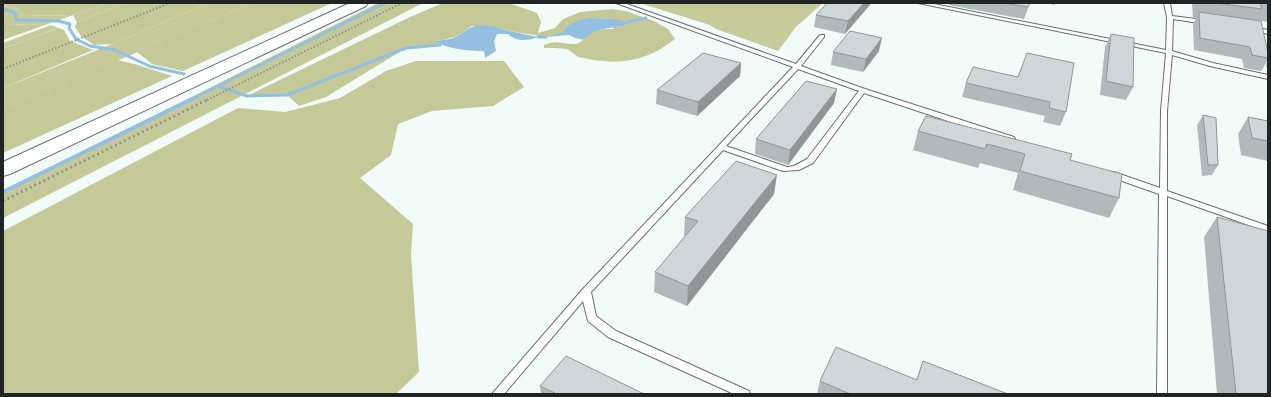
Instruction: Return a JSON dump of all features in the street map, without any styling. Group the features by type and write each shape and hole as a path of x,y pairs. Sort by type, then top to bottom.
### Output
{"main road":[{"path":"3,170 361,3"}],"lane":[{"path":"619,3 863,90 1019,142"},
{"path":"921,3 1169,52 1224,68 1268,77"},
{"path":"1162,394 1164,111 1169,52 1170,17 1167,3"},
{"path":"1170,17 1211,22"},
{"path":"1247,28 1268,32"},
{"path":"497,394 586,291 798,66 822,36"},
{"path":"721,147 786,169 796,168 810,161 863,90"},
{"path":"1106,172 1268,229"},
{"path":"586,291 591,318 612,334 745,394"}],"path":[{"path":"3,69 170,3"},
{"path":"3,201 402,3"}],"green space":[{"path":"3,3 107,3 73,15 23,16 18,9 3,5"},
{"path":"107,3 127,3 77,22 73,15"},
{"path":"127,3 208,3 112,44 94,45 81,36 75,27 77,22"},
{"path":"208,3 254,3 3,109 3,88"},
{"path":"254,3 332,3 183,71 152,64 137,52"},
{"path":"378,3 423,3 3,218 3,192"},
{"path":"443,3 509,3 537,13 541,22 538,33 555,28 563,19 580,12 612,9 626,11 654,21 668,29 675,39 664,47 641,58 618,62 579,57 566,49 544,48 544,45 554,42 576,44 593,31 613,29 615,19 591,18 563,32 546,37 504,30 497,27 471,26 454,37 435,41 440,45 406,48 326,97 299,106 287,95 247,96 410,17"},
{"path":"639,3 823,3 796,27 778,51 716,29 710,25"},
{"path":"3,5 18,9 23,16 73,15 45,25 3,24"},
{"path":"4,24 45,25 3,40"},
{"path":"51,25 59,28 3,49 3,43"},
{"path":"59,28 64,30 70,41 93,50 3,88 3,49"},
{"path":"117,60 172,76 3,153 3,109"},
{"path":"416,61 504,61 524,87 493,106 432,111 398,124 391,155 360,178 413,224 411,254 419,372 396,394 3,394 3,231 238,108 285,112 340,98 386,71"}],"water":[{"path":"591,18 615,19 627,22 625,25 603,29 592,33 584,40 569,35 546,37 563,32 566,27 579,20"},
{"path":"481,25 497,27 504,30 538,37 518,40 508,34 497,34 494,41 496,51 485,58 484,51 458,49 445,46 434,41 453,38 472,27"}],"building":[{"path":"827,3 864,3 848,21 816,15"},
{"path":"1004,3 1030,3 1028,7"},
{"path":"1215,3 1260,3 1262,9"},
{"path":"1199,12 1261,21 1268,58 1252,55 1250,47 1200,38"},
{"path":"850,31 882,38 866,59 833,52"},
{"path":"1111,34 1134,38 1133,87 1106,81"},
{"path":"703,53 741,63 698,102 657,90"},
{"path":"1027,53 1074,63 1066,112 1049,108 1050,102 966,83 973,67 1018,77"},
{"path":"806,81 837,89 790,150 756,139"},
{"path":"1203,115 1216,118 1218,165 1208,165"},
{"path":"926,116 1072,154 1070,160 1122,174 1119,198 1020,171 1025,154 987,144 985,149 918,131"},
{"path":"1248,117 1268,121 1268,141 1252,138"},
{"path":"736,161 777,175 688,286 655,272 698,221 685,217"},
{"path":"1217,217 1268,231 1268,394 1236,394"},
{"path":"836,347 917,380 923,361 1008,394 850,394 820,381"},
{"path":"566,356 644,394 557,394 540,386"}],"waterway":[{"path":"190,100 385,3"},
{"path":"3,9 15,13 16,20 58,21 70,24 69,28 76,39 90,46 115,50 149,66 184,74"},
{"path":"627,22 646,18"},
{"path":"538,37 546,37"},
{"path":"220,87 247,96 287,95 406,48 440,45"},
{"path":"3,192 192,99"}]}
